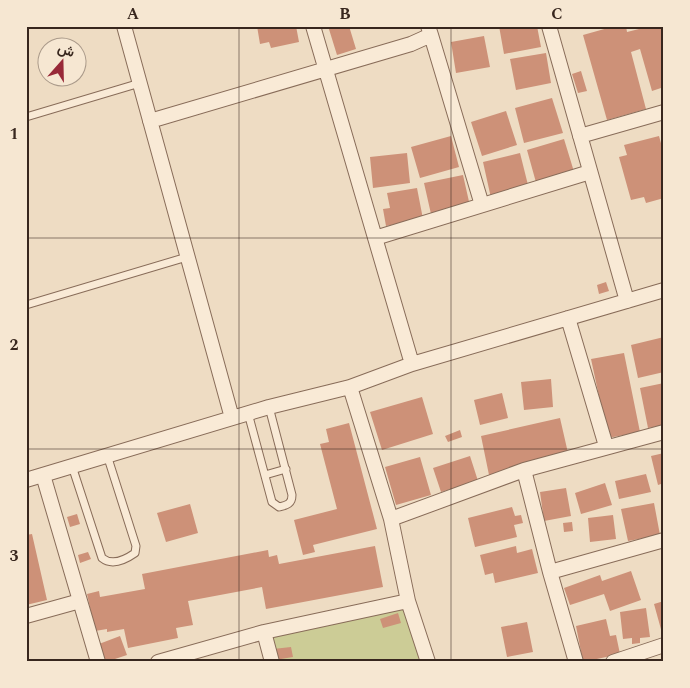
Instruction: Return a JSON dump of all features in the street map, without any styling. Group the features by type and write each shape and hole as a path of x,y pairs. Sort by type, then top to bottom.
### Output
{"street":[{"path":"124,26 232,418"},
{"path":"313,26 412,364"},
{"path":"549,26 627,301"},
{"path":"150,122 411,44 430,31 482,205"},
{"path":"580,136 664,112"},
{"path":"375,238 590,172"},
{"path":"26,480 248,413 350,387 412,364 664,290"},
{"path":"568,318 606,446"},
{"path":"350,387 391,518 408,602 428,662"},
{"path":"391,518 524,470 606,446 664,432"},
{"path":"524,470 550,572 576,662"},
{"path":"43,474 98,662"},
{"path":"550,572 664,540"},
{"path":"26,616 80,601"},
{"path":"158,662 264,632 408,602"},
{"path":"264,632 272,662"},
{"path":"613,662 664,645"}],"lane":[{"path":"26,117 140,84"},
{"path":"26,305 187,256"},
{"path":"248,413 272,502 279,507 290,504 292,500 286,469 269,407"},
{"path":"72,466 102,558 106,562 113,563 129,557 134,553 136,546 107,455"},
{"path":"265,475 286,469"}],"green space":[{"path":"408,601 428,662 274,662 266,631"}],"building":[{"path":"257,26 296,26 299,42 271,48 269,42 260,44"},
{"path":"328,26 349,26 356,49 337,55"},
{"path":"499,26 537,26 541,47 504,54"},
{"path":"615,26 626,26 627,32 651,26 664,26 664,87 652,91 640,49 631,52 646,109 607,120 583,35"},
{"path":"484,36 490,67 456,73 451,42"},
{"path":"546,53 551,83 516,90 510,59"},
{"path":"581,71 587,91 578,93 572,74"},
{"path":"552,98 563,133 524,143 515,108"},
{"path":"506,111 517,145 482,156 471,122"},
{"path":"451,136 459,167 420,178 411,147"},
{"path":"659,136 664,154 664,198 646,203 644,197 631,200 619,157 627,155 624,145"},
{"path":"564,139 575,175 537,186 527,150"},
{"path":"407,153 410,183 373,188 370,157"},
{"path":"520,153 529,189 491,198 483,162"},
{"path":"463,175 470,206 431,214 424,183"},
{"path":"417,188 423,219 386,226 383,209 390,208 387,193"},
{"path":"606,282 609,291 599,294 597,285"},
{"path":"664,337 664,372 638,378 631,345"},
{"path":"624,353 640,432 608,438 591,359"},
{"path":"551,379 553,407 524,410 521,382"},
{"path":"664,383 664,425 648,428 640,388"},
{"path":"502,393 508,418 480,425 474,400"},
{"path":"422,397 433,434 382,450 370,412"},
{"path":"560,418 568,453 541,463 489,475 481,436"},
{"path":"349,423 377,529 313,545 315,552 303,555 294,520 337,509 320,444 329,442 326,429"},
{"path":"460,430 462,437 448,442 445,436"},
{"path":"664,453 664,483 658,485 651,456"},
{"path":"470,456 478,481 441,492 433,468"},
{"path":"420,457 431,495 396,505 385,467"},
{"path":"646,474 651,492 619,499 615,481"},
{"path":"605,483 612,505 581,514 575,493"},
{"path":"566,488 571,516 544,521 540,492"},
{"path":"654,503 660,535 628,541 621,509"},
{"path":"190,504 198,533 166,542 157,513"},
{"path":"512,507 515,516 521,515 523,523 514,525 517,537 475,547 468,518"},
{"path":"77,514 80,524 70,527 67,517"},
{"path":"613,515 616,539 590,542 588,518"},
{"path":"572,522 573,531 564,532 563,523"},
{"path":"32,534 47,600 26,605 26,535"},
{"path":"375,546 383,587 266,609 262,587 188,601 193,625 176,628 178,638 128,648 124,629 107,632 107,629 95,631 87,594 99,591 100,597 145,589 142,574 268,550 269,557 277,555 279,564"},
{"path":"516,546 517,553 532,549 538,573 495,583 493,573 485,575 480,555"},
{"path":"88,552 91,559 80,563 78,555"},
{"path":"631,571 641,600 610,611 604,594 570,605 564,588 600,575 602,581"},
{"path":"664,601 664,632 662,633 654,604"},
{"path":"646,608 650,637 640,638 640,643 632,644 632,638 623,639 620,612"},
{"path":"398,613 401,623 383,628 380,619"},
{"path":"606,619 610,636 616,635 620,654 583,662 576,626"},
{"path":"527,622 533,652 507,657 501,627"},
{"path":"120,636 127,655 106,662 99,644"},
{"path":"291,647 293,657 275,660 273,649"}]}
